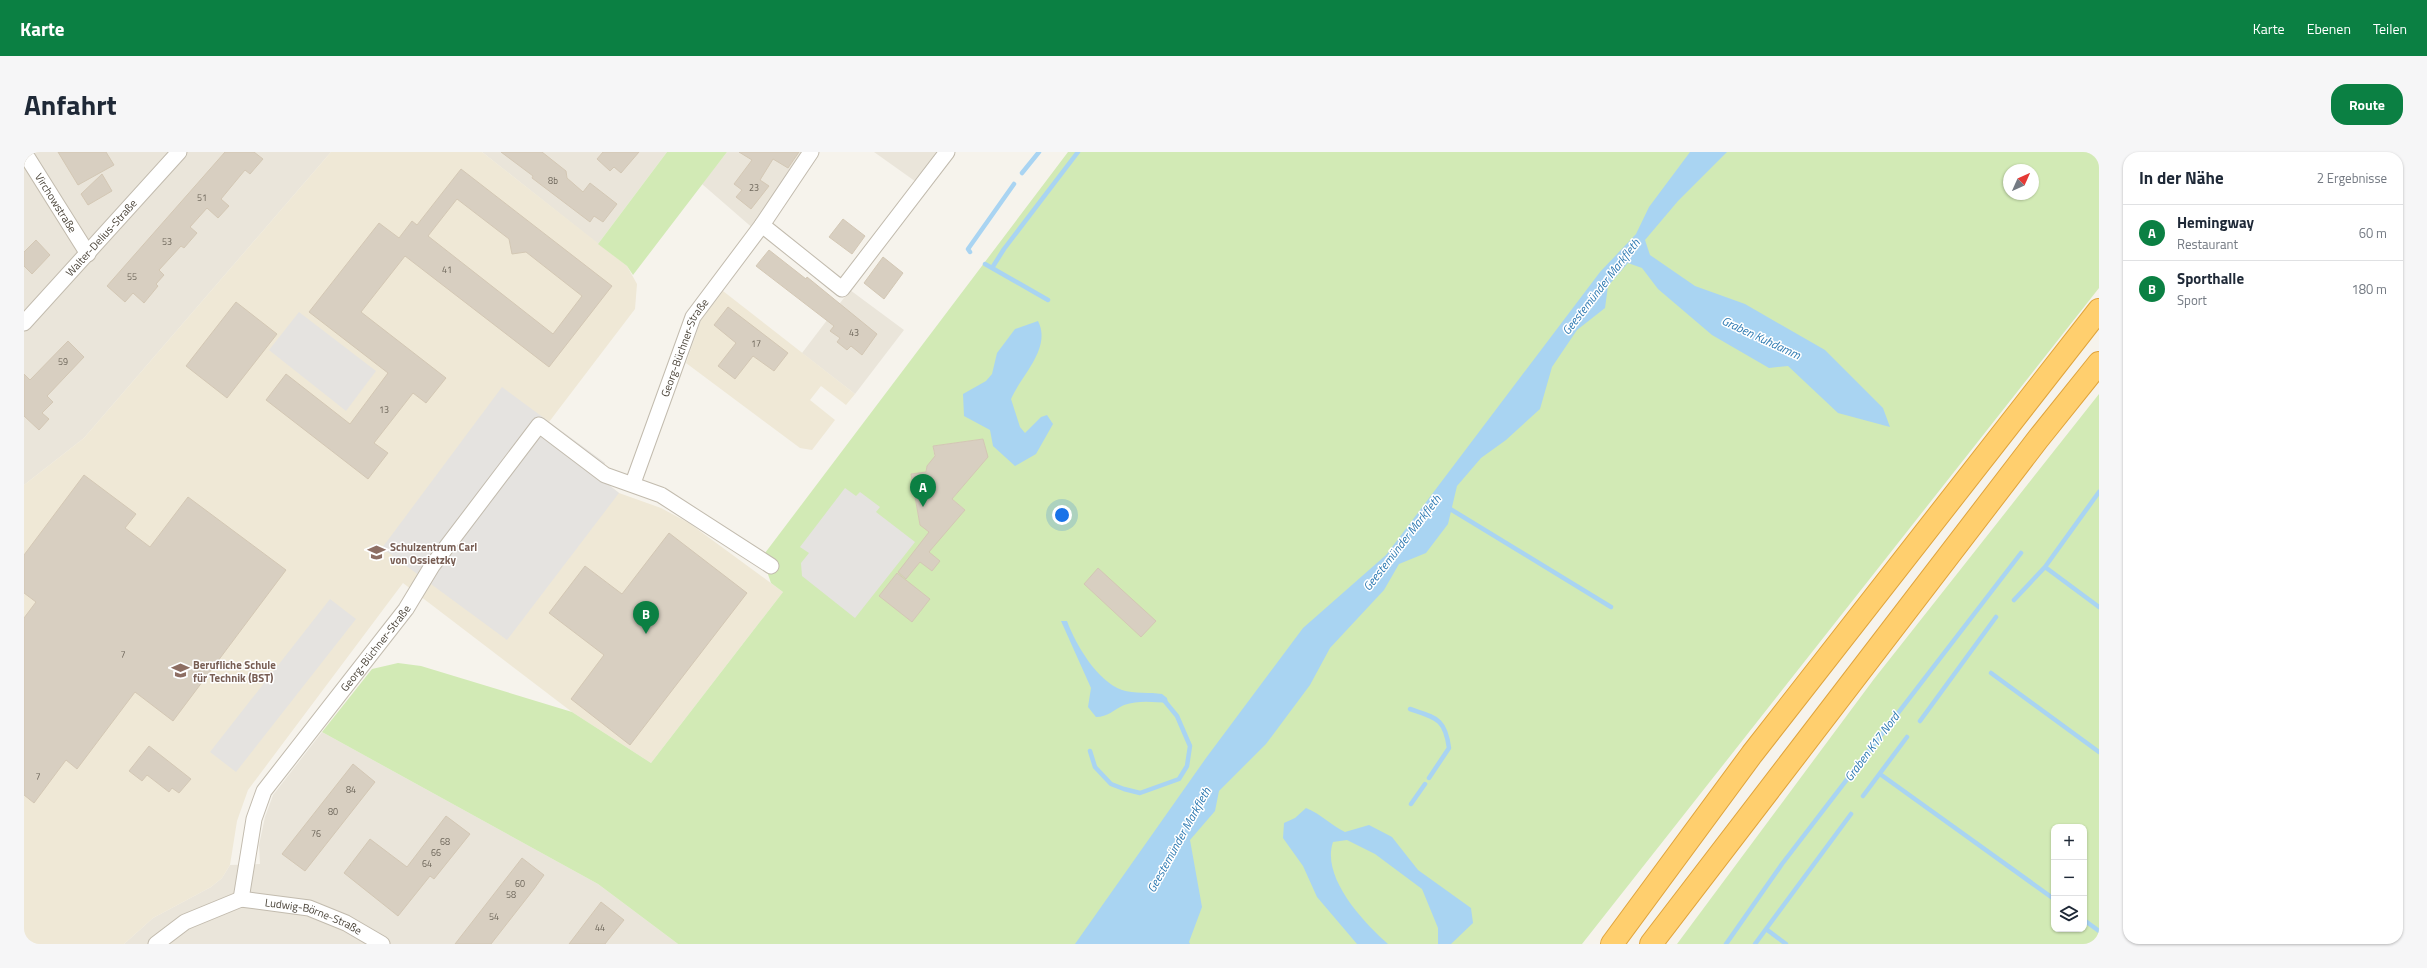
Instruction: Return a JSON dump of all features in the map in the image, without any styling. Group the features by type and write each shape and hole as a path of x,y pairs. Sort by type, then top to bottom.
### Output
{"highway":[{"path":"1612,944 1752,754 2099,310"},
{"path":"1651,944 2038,440 2099,364"}],"street":[{"name":"Virchowstraße","path":"24,152 88,254"},
{"name":"Walter-Delius-Straße","path":"24,323 179,152"},
{"name":"Georg-Büchner-Straße","path":"633,483 692,317 762,225 811,152"},
{"path":"762,225 842,289 947,152"},
{"name":"Georg-Büchner-Straße","path":"241,899 254,819 264,791 406,609 432,566 539,425 605,475 633,483 661,495 771,566"},
{"path":"156,944 185,922 241,899"},
{"name":"Ludwig-Börne-Straße","path":"241,899 309,908 346,923 382,944"}],"shaded area":[{"path":"24,152 331,152 84,438 24,485"},
{"name":"Schulzentrum Carl von Ossietzky","path":"331,152 482,152 627,266 637,284 635,309 549,422 605,463 596,475 619,493 661,508 689,523 783,592 651,763 572,712 403,583 248,790 237,821 230,865 222,878 211,887 153,918 124,944 24,944 24,485 84,438"},
{"path":"482,152 667,152 598,244"},
{"path":"727,152 817,152 763,237 702,184"},
{"path":"874,152 944,152 919,184"},
{"path":"850,290 904,330 855,394 802,353"},
{"path":"723,291 855,394 846,405 821,386 810,400 835,420 812,450 800,448 686,363 701,320"},
{"path":"299,312 376,371 346,411 269,350"},
{"path":"502,387 605,463 596,475 619,493 507,640 382,548"},
{"path":"845,488 856,496 860,492 880,507 876,512 915,542 855,618 802,576 801,563 809,553 800,547"},
{"path":"330,599 356,619 236,772 210,752"},
{"path":"322,732 598,884 678,944 124,944 153,918 211,887 222,878 230,865 260,864 259,845 265,817 273,795"}],"green space":[{"path":"667,152 727,152 633,275 627,266 598,244"},
{"path":"1068,152 2099,152 2099,288 1582,944 678,944 598,884 322,732 372,669 398,663 421,666 572,712 651,763 783,592 771,583 762,557","holes":["983,439 987,457 952,499 965,510 920,525 911,474 926,472 927,466 935,460 933,446"]},
{"path":"2099,394 2099,944 1677,944 1874,679"}],"water":[{"name":"Geestemünder Markfleth","path":"1690,152 1727,152 1678,201 1645,240 1650,255 1695,286 1745,304 1825,350 1883,408 1890,427 1838,413 1788,366 1769,368 1712,335 1658,289 1642,268 1628,263 1608,286 1605,308 1577,330 1552,367 1540,409 1506,440 1481,458 1457,486 1448,524 1426,553 1399,564 1384,590 1330,648 1310,685 1266,744 1219,791 1215,811 1190,840 1202,907 1189,942 1190,944 1075,944 1206,758 1303,628 1386,555 1600,272 1636,234 1649,207"},
{"path":"1038,321 1041,331 1041,341 1038,351 1034,362 1011,399 1020,427 1025,433 1041,417 1047,415 1053,424 1036,454 1015,466 993,446 990,430 964,416 963,394 986,381 992,374 997,353 1015,329"},
{"path":"1061,621 1067,621 1076,641 1088,661 1104,679 1122,690 1162,694 1167,698 1168,703 1135,702 1124,705 1107,715 1096,717 1088,707 1091,688"},
{"path":"1306,808 1345,832 1369,825 1392,837 1418,870 1471,908 1473,923 1451,944 1438,944 1438,928 1422,889 1375,854 1347,840 1333,842 1331,856 1333,870 1339,884 1356,911 1388,944 1357,944 1317,897 1303,866 1283,838 1284,823 1295,818"}],"building":[{"path":"58,152 106,152 114,165 78,185"},
{"path":"225,152 254,152 263,159 250,174 245,170 221,199 229,206 218,218 207,208 190,227 197,233 184,248 181,246 159,270 164,275 156,284 158,286 144,303 133,293 125,302 107,286"},
{"path":"501,152 542,152 566,171 567,178 583,192 590,183 617,204 603,222 594,216 590,222 532,178 533,176"},
{"path":"603,152 639,152 621,173 614,167 610,171 597,159"},
{"path":"739,152 799,152 788,168 773,159 760,180 769,186 751,209 736,197 742,190 734,184 752,160"},
{"path":"461,169 612,286 549,367 405,256 361,312 446,378 426,403 413,393 374,443 388,453 368,479 266,400 286,374 350,424 388,373 309,312 379,223 399,238 412,221 417,225","holes":["457,199 509,239 512,254 526,252 582,296 553,334 428,236"]},
{"path":"102,174 112,191 88,205 81,194"},
{"path":"843,219 865,236 852,254 829,237"},
{"path":"36,240 50,255 32,274 24,266 24,252"},
{"path":"769,250 806,279 807,277 877,334 862,355 851,346 847,350 837,342 840,338 830,331 834,326 756,266"},
{"path":"883,257 903,273 884,299 864,283"},
{"path":"236,302 277,334 227,398 186,366"},
{"path":"728,307 788,353 774,371 753,356 735,379 718,366 736,343 714,325"},
{"path":"68,341 84,357 47,396 53,402 42,413 49,419 39,430 24,416 24,374 30,380"},
{"path":"983,439 988,457 952,499 965,510 929,552 940,561 932,571 920,562 906,579 898,572 929,532 920,525 911,474 926,472 927,466 935,456 933,446"},
{"path":"84,475 136,514 125,528 150,547 188,497 286,570 173,721 135,692 77,769 66,760 34,803 24,795 24,618 36,602 24,593 24,555"},
{"path":"669,533 747,593 630,745 571,699 604,655 549,613 585,566 622,594"},
{"path":"1098,568 1156,621 1141,637 1084,584"},
{"path":"897,573 930,599 912,622 879,596"},
{"path":"149,746 191,779 179,793 172,788 169,792 147,775 142,781 129,771"},
{"path":"353,764 375,782 305,871 282,854"},
{"path":"446,816 470,834 434,879 430,876 398,916 344,873 370,839 407,867"},
{"path":"522,858 544,875 534,889 491,944 455,944"},
{"path":"601,902 624,920 605,944 569,944"}],"waterway":[{"path":"1022,173 1039,152"},
{"path":"992,268 1004,249 1078,152"},
{"path":"970,252 968,249 1014,184"},
{"path":"985,264 1048,300"},
{"path":"2014,600 2045,567 2099,492"},
{"path":"1447,507 1611,607"},
{"name":"Graben K17 Nord","path":"1726,944 1782,864 2021,553"},
{"name":"Graben Kuhdamm","path":"2045,567 2099,607"},
{"path":"1920,721 1996,617"},
{"path":"1991,673 2099,752"},
{"path":"1090,751 1095,767 1111,784 1124,789 1140,793 1179,779 1187,766 1190,746 1177,716 1163,699"},
{"path":"1410,709 1433,717 1442,725 1447,738 1449,748 1429,778"},
{"path":"1863,796 1907,737"},
{"path":"1880,774 2051,897"},
{"path":"1411,804 1425,784"},
{"path":"1766,929 1851,814"},
{"path":"2087,922 2099,931"},
{"path":"1755,944 1766,929 1786,944"}],"place":[{"name":"Hemingway","path":"923,507"},
{"name":"Schulzentrum Carl von Ossietzky","path":"377,553"},
{"name":"Sporthalle","path":"646,634"},
{"name":"Berufliche Schule für Technik (BST)","path":"180,671"}]}
